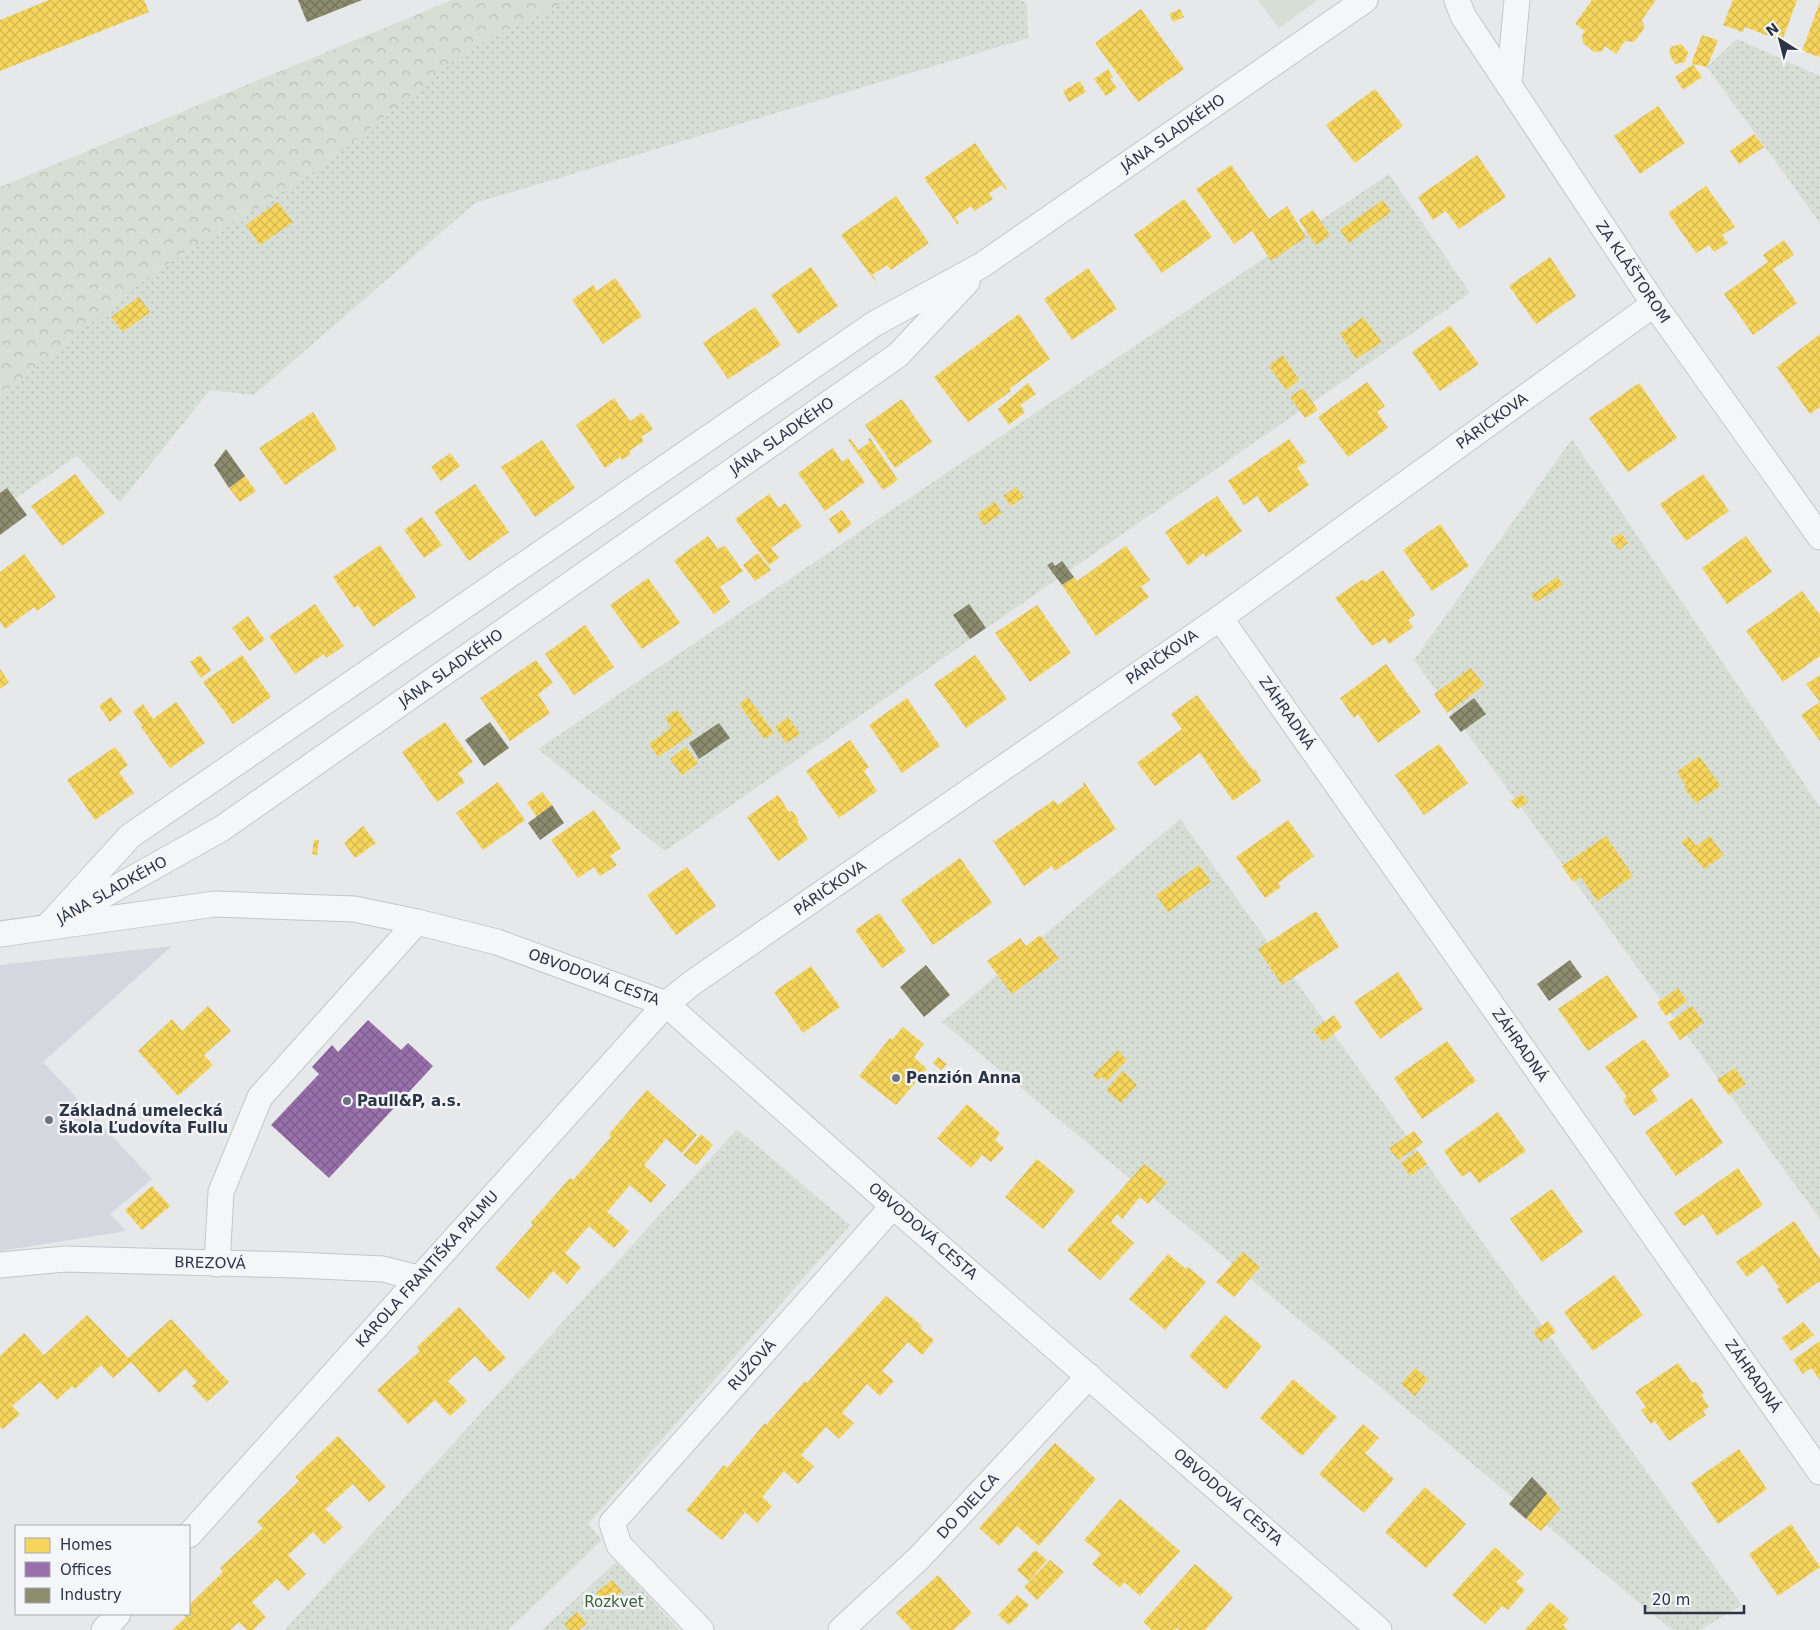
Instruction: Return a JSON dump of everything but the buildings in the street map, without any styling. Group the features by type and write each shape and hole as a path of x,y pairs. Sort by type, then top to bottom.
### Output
{"street":[{"name":"JÁNA SLADKÉHO","path":"47,927 130,836 874,324 982,265 1365,0"},
{"name":"ZA KLÁŠTOROM","path":"1457,0 1463,16 1654,304 1820,537"},
{"path":"1509,85 1518,0"},
{"name":"JÁNA SLADKÉHO","path":"47,927 222,829 898,355 982,265"},
{"name":"PÁRIČKOVA","path":"666,1004 692,983 1220,618 1654,304"},
{"name":"ZÁHRADNÁ","path":"1220,618 1820,1472"},
{"name":"OBVODOVÁ CESTA","path":"0,934 215,904 354,909 497,942 666,1004 1379,1630"},
{"path":"217,1264 221,1192 260,1097 417,922"},
{"name":"KAROLA FRANTIŠKA PALMU","path":"190,1534 666,1004"},
{"name":"RUŽOVÁ","path":"701,1630 619,1545 612,1523 894,1206"},
{"name":"BREZOVÁ","path":"0,1265 66,1259 383,1268 418,1278"},
{"name":"DO DIELCA","path":"842,1630 919,1558 1089,1376"},
{"path":"104,1630 117,1615"}],"shaded area":[{"name":"Základná umelecká škola Ľudovíta Fullu","path":"172,946 43,1062 152,1179 110,1214 126,1231 0,1251 0,965"}],"green space":[{"path":"452,0 569,0 467,50 321,167 153,273 0,396 0,187"},
{"path":"569,0 1021,0 1027,4 1028,38 475,203 254,395 210,390 120,502 77,456 0,509 0,396 153,273 321,167 467,50"},
{"path":"1258,0 1318,0 1279,28"},
{"path":"1737,39 1820,76 1820,223 1707,67"},
{"path":"1389,174 1470,293 665,851 538,749"},
{"path":"1572,439 1820,807 1820,1219 1414,660"},
{"path":"1180,819 1742,1605 1700,1630 1672,1630 942,1022"},
{"path":"737,1129 850,1225 588,1524 602,1540 508,1630 285,1630"},
{"name":"Rozkvet","path":"616,1562 679,1630 542,1630"}],"place":[{"name":"Penzión Anna","path":"896,1078"},
{"name":"Paull&P, a.s.","path":"347,1101"},
{"name":"Základná umelecká škola Ľudovíta Fullu","path":"49,1120"}]}
